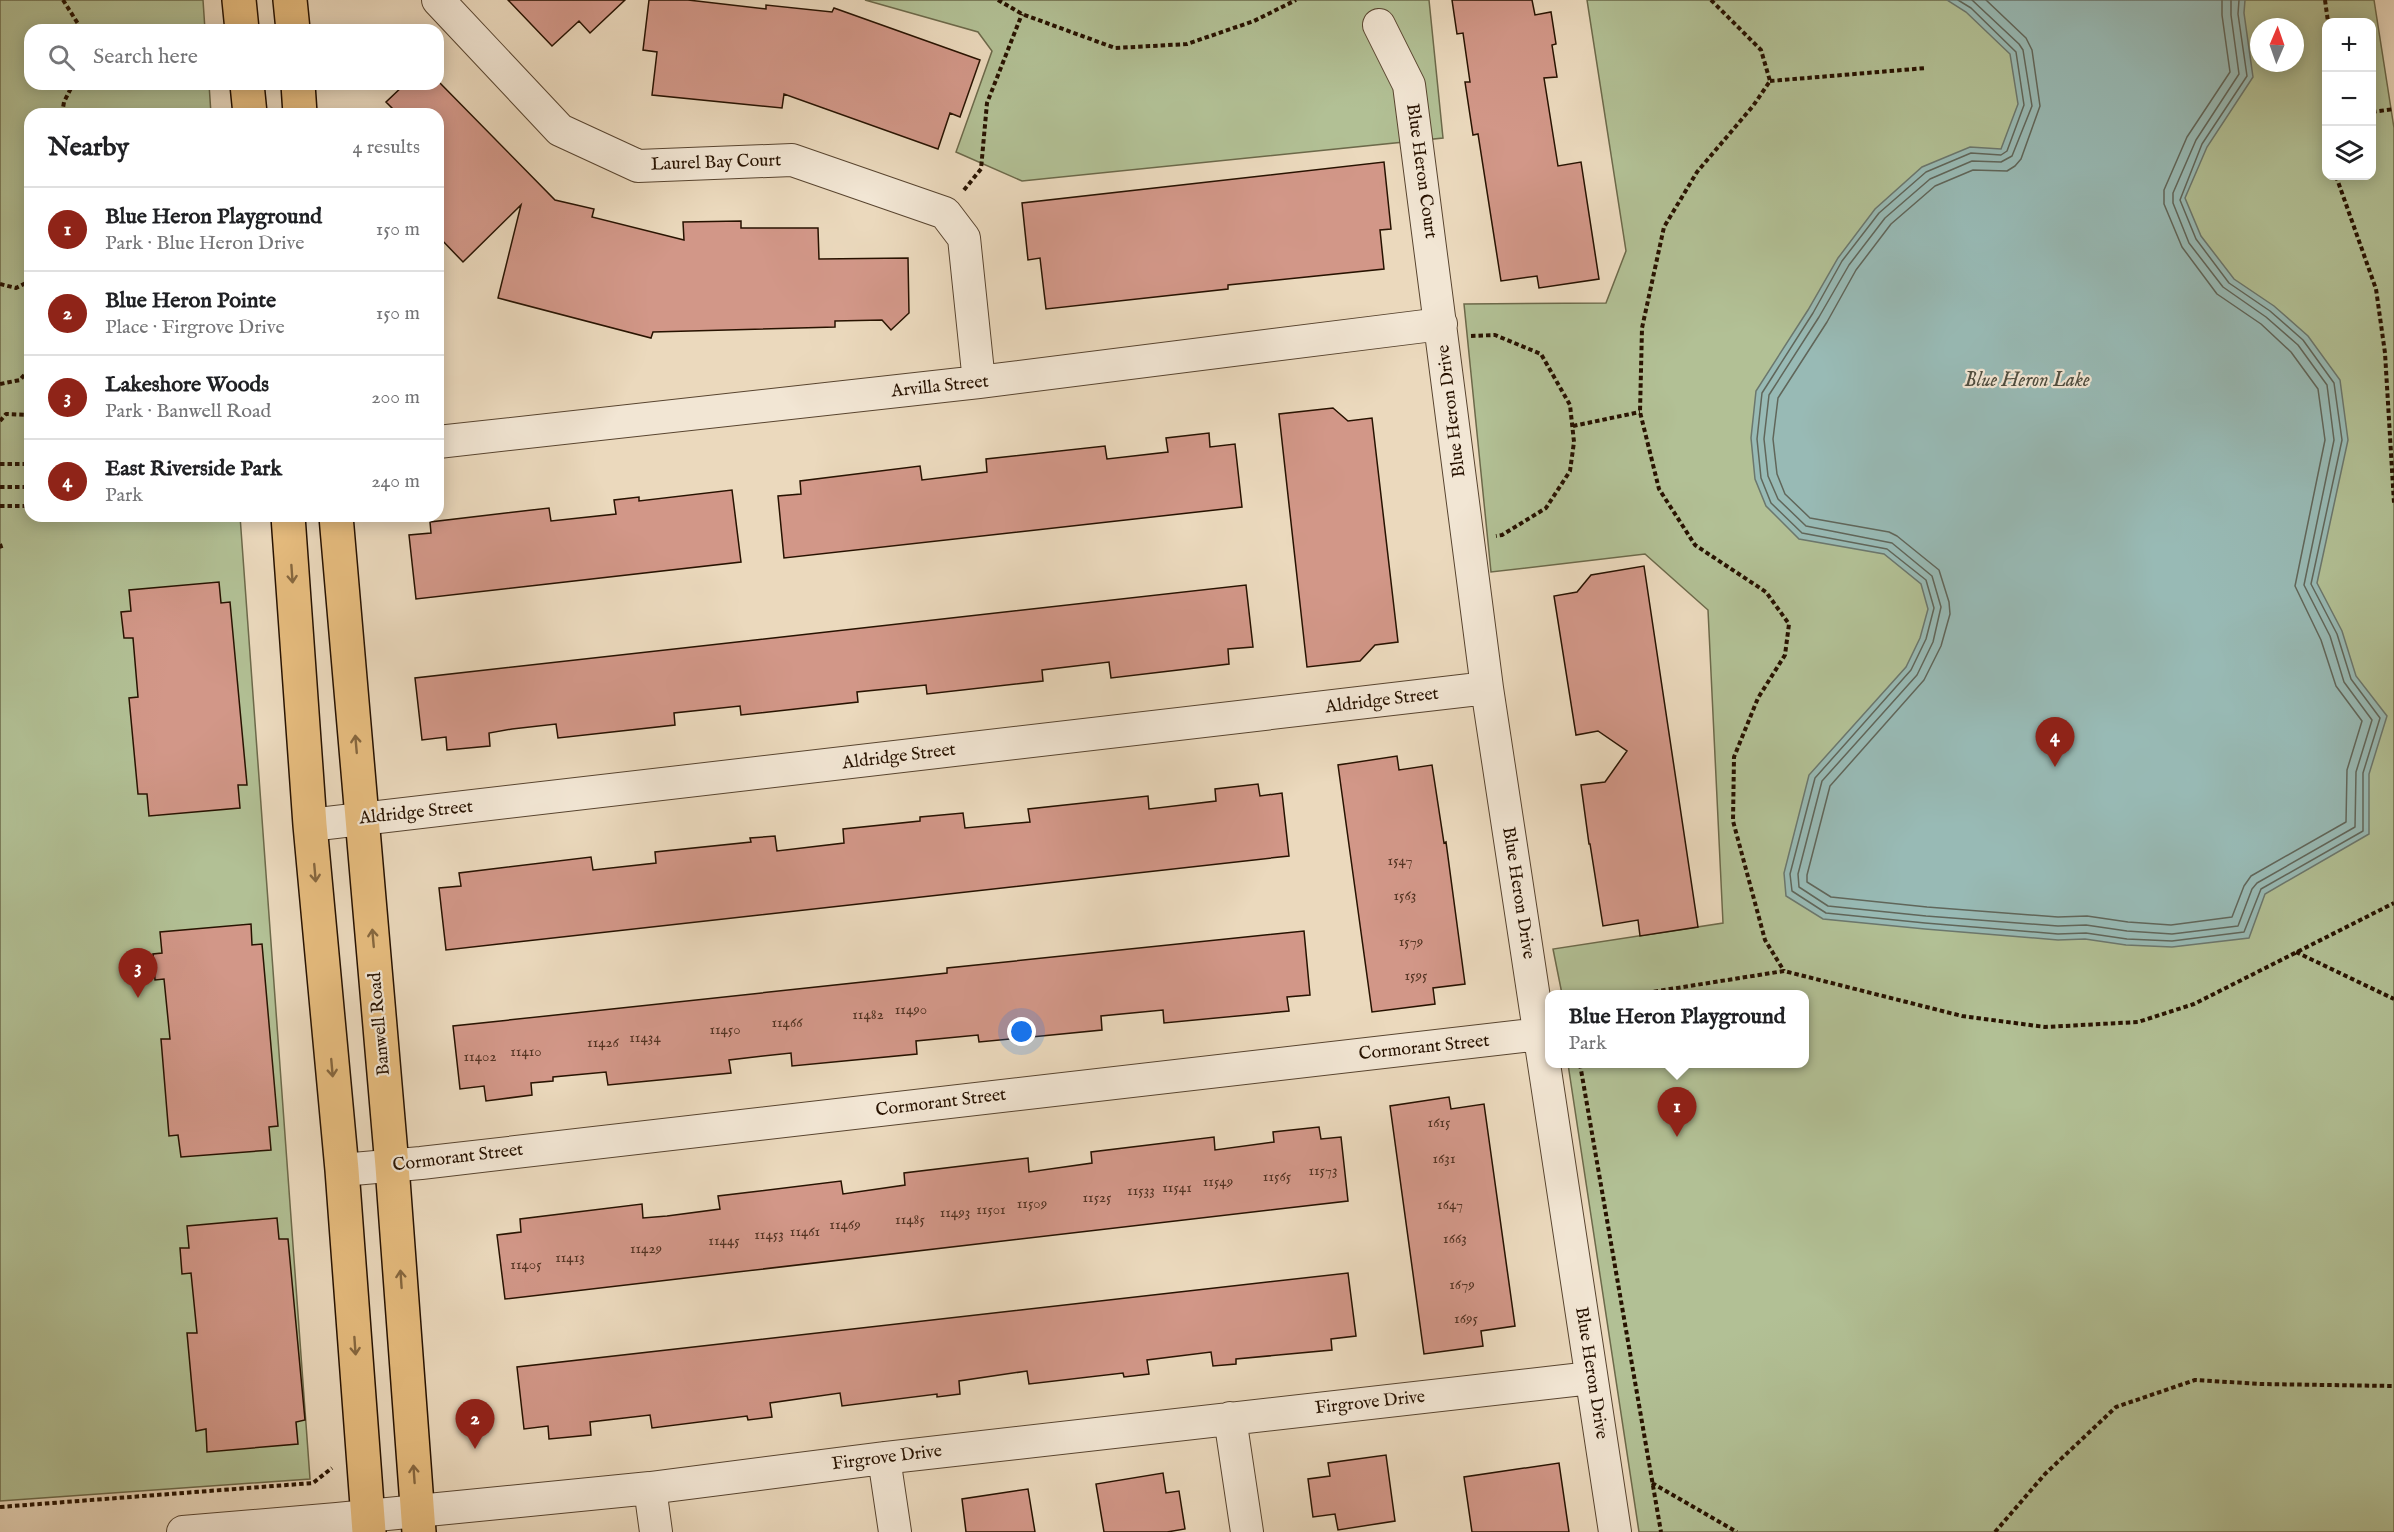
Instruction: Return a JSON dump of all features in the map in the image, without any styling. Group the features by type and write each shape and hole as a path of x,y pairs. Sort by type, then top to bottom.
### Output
{"main road":[{"path":"239,0 241,24"},
{"path":"290,0 292,24"},
{"path":"248,90 249,108"},
{"path":"298,90 300,108"},
{"path":"288,522 310,825 342,1170 368,1524"},
{"name":"Banwell Road","path":"337,522 392,1166 418,1522"}],"street":[{"name":"Laurel Bay Court","path":"438,0 560,130 638,166 792,160 945,213"},
{"name":"Blue Heron Court","path":"1379,26 1409,85 1442,331"},
{"path":"945,213 964,238 979,382"},
{"name":"Arvilla Street","path":"444,441 1442,331"},
{"name":"Blue Heron Drive","path":"1442,331 1487,688 1545,1068"},
{"name":"Aldridge Street","path":"310,825 1487,688"},
{"name":"Cormorant Street","path":"342,1170 1540,1034"},
{"name":"Blue Heron Drive","path":"1545,1068 1615,1532"},
{"name":"Firgrove Drive","path":"183,1532 418,1522 650,1488 884,1458 1591,1378"},
{"path":"1230,1418 1247,1532"},
{"path":"884,1458 895,1532"},
{"path":"650,1488 656,1532"}],"path":[{"path":"63,0 78,24"},
{"path":"998,0 1022,14 1115,48 1187,44 1254,21 1296,0"},
{"path":"1711,0 1761,50 1770,81 1754,106 1698,172 1664,227 1642,328 1640,412 1659,489 1695,545 1766,592 1789,624 1785,655 1758,698 1734,757 1733,821 1765,940 1784,971"},
{"path":"2325,0 2327,18"},
{"path":"945,213 981,169 987,103 1022,14"},
{"path":"1770,81 1926,68"},
{"path":"63,108 70,90"},
{"path":"2376,111 2394,109"},
{"path":"2337,180 2376,289 2385,353 2394,503"},
{"path":"0,284 16,288 24,284"},
{"path":"1442,331 1495,334 1541,354 1570,405 1573,426 1574,442 1570,471 1546,508 1503,535 1468,542"},
{"path":"0,384 20,380 24,375"},
{"path":"1573,426 1640,412"},
{"path":"0,421 6,414 24,415"},
{"path":"0,464 24,464"},
{"path":"0,487 24,487"},
{"path":"0,506 24,506"},
{"path":"0,544 2,550"},
{"path":"1664,990 1784,971 1962,1016 2045,1027 2138,1022 2194,1004 2394,903"},
{"path":"2295,951 2394,999"},
{"path":"1581,1068 1661,1532"},
{"path":"1995,1532 2045,1474 2116,1407 2195,1380 2261,1384 2394,1386"},
{"path":"0,1507 313,1483 335,1466"},
{"path":"1651,1483 1737,1532"}],"green space":[{"path":"0,0 203,0 205,24 24,24 24,90 209,90 211,108 24,108 24,522 240,522 310,1479 0,1501"},
{"path":"865,0 1429,0 1443,138 1022,181 956,152 992,51 978,32"},
{"path":"1587,0 2374,0 2394,128 2394,1532 1639,1532 1569,1068 1809,1068 1809,990 1561,990 1553,949 1723,923 1708,610 1645,554 1491,572 1464,304 1606,303 1626,251"}],"water":[{"name":"Blue Heron Lake","path":"1947,0 2245,0 2244,13 2250,72 2252,72 2253,77 2207,147 2185,198 2201,236 2234,279 2274,306 2308,336 2340,380 2348,440 2317,583 2342,631 2356,676 2387,716 2369,774 2369,834 2265,894 2249,938 2172,947 1925,929 1823,919 1786,896 1784,873 1809,775 1906,667 1920,638 1928,609 1921,584 1884,554 1799,539 1766,506 1755,479 1751,438 1756,391 1838,258 1875,209 1922,167 1970,147 2001,149 2018,104 2010,54 1966,12"}],"building":[{"path":"508,0 625,0 590,33 579,21 552,46"},
{"path":"649,0 688,0 766,9 766,5 832,12 834,8 980,60 960,117 950,113 938,149 784,94 782,108 652,95 657,52 643,50"},
{"path":"1452,0 1532,0 1535,15 1551,12 1556,44 1552,45 1557,77 1544,78 1558,166 1581,162 1599,279 1539,288 1537,276 1501,281 1478,134 1473,135 1465,82 1470,82 1463,33 1457,34"},
{"path":"444,87 555,200 594,209 592,217 684,240 683,222 741,221 741,228 818,228 819,259 908,258 909,313 891,330 882,320 835,321 835,327 653,332 651,338 498,298 521,205 463,262 444,242 444,108 392,108 386,102 399,90 444,90"},
{"path":"1384,162 1391,229 1380,230 1384,269 1228,285 1228,289 1046,309 1040,258 1028,260 1022,203"},
{"path":"1333,408 1348,421 1372,418 1398,642 1375,645 1360,661 1307,667 1279,414"},
{"path":"1209,433 1210,447 1235,444 1242,507 784,558 778,496 801,494 800,481 920,466 922,480 987,472 986,459 1105,446 1107,459 1168,452 1166,438"},
{"path":"732,490 741,562 416,599 409,535 431,533 430,522 549,508 551,521 616,514 614,500 639,497 639,501"},
{"path":"1644,566 1698,927 1640,936 1638,920 1603,926 1581,785 1605,782 1627,751 1598,731 1576,735 1554,596 1577,592 1591,575"},
{"path":"219,582 221,603 230,602 247,785 238,785 240,808 149,816 147,794 138,794 129,698 138,697 133,638 124,638 121,612 131,611 129,590"},
{"path":"1246,585 1253,647 1228,649 1229,664 1111,678 1109,662 1042,670 1043,681 927,694 926,685 857,692 858,702 741,715 740,706 674,713 675,725 558,738 556,724 489,733 490,746 447,750 446,737 422,740 415,678"},
{"path":"1397,756 1399,770 1432,765 1444,843 1446,842 1465,984 1433,988 1435,1004 1372,1012 1338,765"},
{"path":"1258,784 1260,796 1282,793 1289,856 446,950 439,888 461,886 459,873 591,857 593,870 656,863 655,852 751,842 750,838 775,836 777,851 844,843 843,829 920,821 920,817 963,813 965,828 1030,822 1028,809 1148,796 1149,809 1216,801 1215,789"},
{"path":"251,924 252,945 262,944 278,1126 269,1127 271,1150 181,1157 178,1135 169,1136 161,1039 170,1039 164,979 155,980 153,954 162,953 160,932"},
{"path":"1304,931 1310,995 1287,997 1289,1011 1164,1023 1163,1010 1101,1016 1102,1030 979,1042 978,1035 916,1041 917,1054 792,1066 791,1053 763,1056 729,1060 731,1073 608,1085 606,1072 553,1077 553,1081 531,1083 532,1095 486,1101 484,1086 460,1089 453,1026 947,973 947,968"},
{"path":"1449,1097 1451,1109 1484,1104 1515,1326 1481,1331 1483,1346 1424,1354 1390,1106"},
{"path":"1319,1127 1321,1139 1341,1137 1348,1201 505,1299 497,1235 521,1232 520,1219 642,1204 643,1218 667,1216 720,1209 718,1196 841,1181 843,1194 905,1185 904,1173 1028,1158 1029,1172 1092,1163 1091,1152 1214,1137 1215,1150 1274,1142 1273,1132"},
{"path":"277,1218 279,1239 288,1239 305,1420 296,1422 298,1444 207,1452 206,1429 196,1431 187,1333 197,1333 191,1273 182,1274 180,1248 189,1248 187,1226"},
{"path":"1348,1273 1356,1336 1331,1339 1332,1350 1236,1359 1236,1364 1213,1366 1211,1352 1147,1360 1149,1374 1124,1377 1123,1373 1029,1384 1027,1371 959,1381 960,1394 937,1397 937,1394 842,1406 840,1393 770,1403 772,1417 748,1420 747,1416 652,1428 650,1415 590,1422 591,1435 549,1439 548,1426 524,1429 517,1367"},
{"path":"1386,1455 1395,1521 1338,1530 1335,1514 1313,1517 1308,1479 1330,1476 1328,1463"},
{"path":"1559,1463 1569,1532 1472,1532 1464,1477"},
{"path":"1163,1473 1166,1493 1179,1491 1185,1529 1167,1532 1104,1532 1096,1484"},
{"path":"1028,1489 1035,1532 966,1532 962,1499"}],"place":[{"name":"East Riverside Park","path":"2055,767"},
{"name":"Lakeshore Woods","path":"138,998"},
{"name":"Blue Heron Playground","path":"1677,1137"},
{"name":"Blue Heron Pointe","path":"475,1449"}]}
